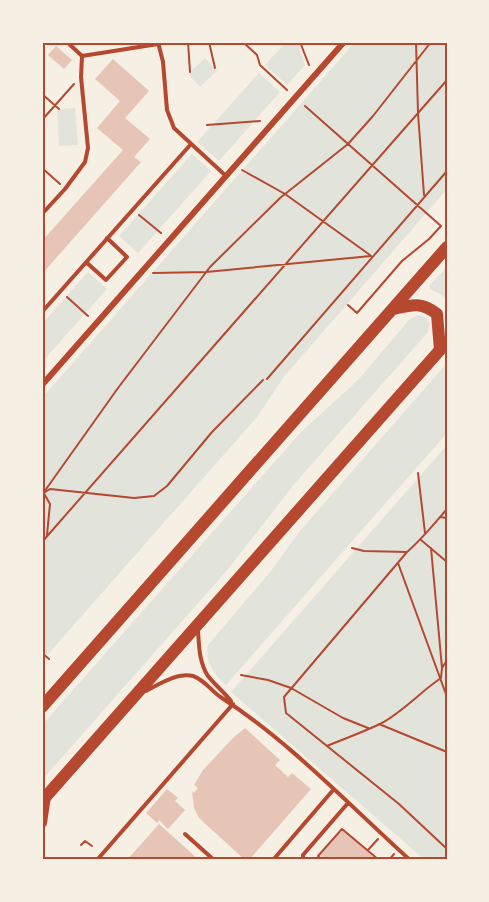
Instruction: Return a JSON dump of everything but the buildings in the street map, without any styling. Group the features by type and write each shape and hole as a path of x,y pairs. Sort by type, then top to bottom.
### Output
{"main road":[{"path":"42,707 447,247"},
{"path":"42,823 44,799 444,346 436,314 428,307 418,304 393,309"}],"street":[{"path":"42,385 344,42"}],"lane":[{"path":"42,214 85,162 88,148 81,77 82,56 67,42"},
{"path":"82,56 158,43 163,62 167,111 174,128 226,176"},
{"path":"42,312 190,144"},
{"path":"86,262 106,280 127,257 107,238"},
{"path":"198,625 199,654 207,675 233,704 334,789 410,860"},
{"path":"135,696 185,675 200,680 221,698 233,704"},
{"path":"97,860 233,704"},
{"path":"273,860 334,789"},
{"path":"303,860 303,855 348,803"},
{"path":"185,834 214,860"}],"path":[{"path":"188,42 190,72"},
{"path":"209,42 215,68"},
{"path":"235,42 243,43 257,56 260,65 287,90"},
{"path":"300,42 309,65"},
{"path":"416,42 424,196"},
{"path":"43,492 206,272 285,194 348,144 431,42"},
{"path":"42,120 81,77"},
{"path":"42,542 447,81"},
{"path":"42,94 59,109"},
{"path":"304,106 441,226 402,261 357,313 348,305"},
{"path":"207,125 260,121"},
{"path":"42,168 65,189"},
{"path":"234,168 248,172 285,194 322,223 372,256"},
{"path":"267,379 447,171"},
{"path":"133,209 161,233"},
{"path":"145,268 152,273 206,272 372,256"},
{"path":"60,291 88,316"},
{"path":"43,492 50,489 134,498 154,496 167,486 212,432 263,380"},
{"path":"418,473 425,533"},
{"path":"43,492 50,504 47,535"},
{"path":"447,509 421,540 407,552 284,697 286,713 399,804 447,849"},
{"path":"440,517 447,518"},
{"path":"421,540 447,562"},
{"path":"352,548 364,551 407,552"},
{"path":"431,548 441,678"},
{"path":"399,563 447,697"},
{"path":"42,653 49,659"},
{"path":"442,668 447,660"},
{"path":"241,675 268,680 291,688 343,718 368,728"},
{"path":"327,746 379,724 441,678 447,677"},
{"path":"379,724 447,752"},
{"path":"323,860 318,856 342,829 379,860"},
{"path":"368,850 378,839"},
{"path":"81,845 86,841 92,846"},
{"path":"324,841 328,844"},
{"path":"389,860 394,854"}],"shaded area":[{"path":"286,42 297,42 305,65 287,85 265,65"},
{"path":"355,42 447,42 447,189 283,378 257,417 42,661 42,398"},
{"path":"205,58 217,71 200,87 188,74"},
{"path":"259,73 280,92 219,161 197,142"},
{"path":"75,108 78,145 59,146 57,109"},
{"path":"192,154 211,171 138,253 119,236"},
{"path":"447,267 447,300 429,286"},
{"path":"88,272 107,289 42,362 42,324"},
{"path":"418,315 427,318 430,324 428,332 296,482 229,568 42,780 42,725 301,432 358,380 409,320"},
{"path":"447,363 447,433 226,685 211,668 208,645 271,571 299,532"},
{"path":"447,445 447,860 425,860 231,692"}]}
